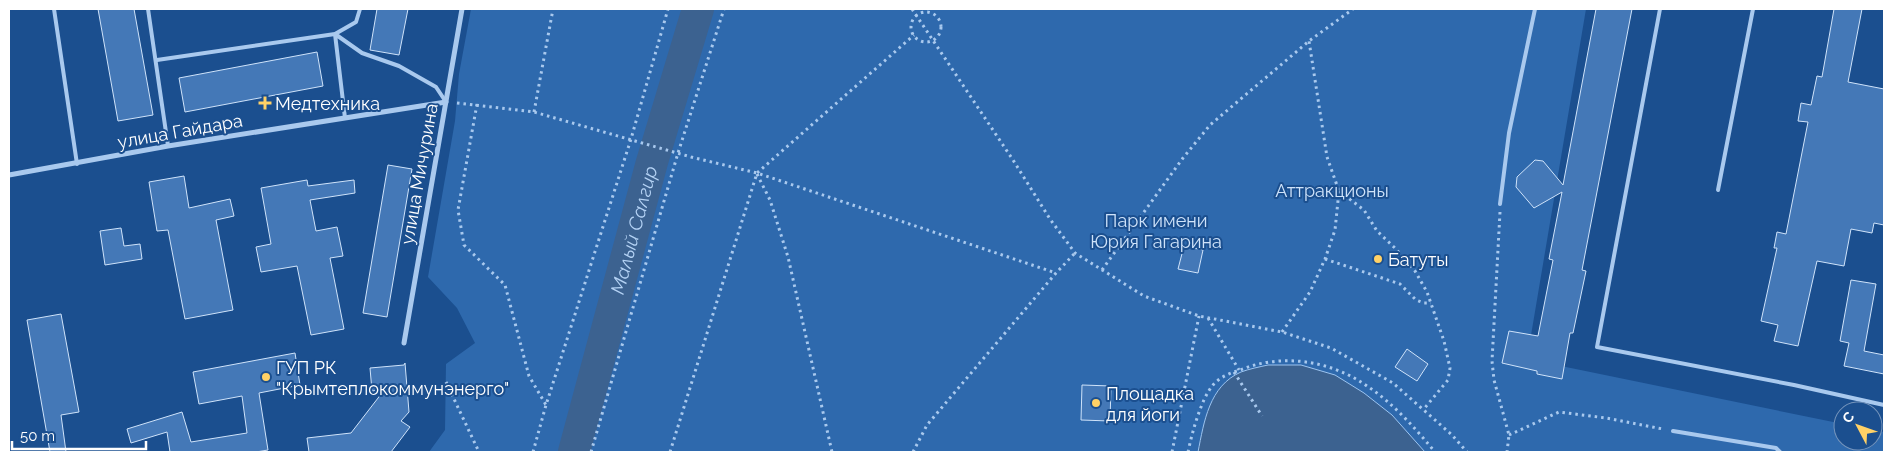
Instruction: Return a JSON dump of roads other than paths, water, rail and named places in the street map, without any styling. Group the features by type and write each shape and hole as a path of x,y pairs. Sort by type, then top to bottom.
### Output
{"street":[{"name":"улица Мичурина","path":"404,344 462,9"},
{"name":"улица Гайдара","path":"9,175 168,146 446,102"}],"lane":[{"path":"54,9 77,164"},
{"path":"148,9 157,60 168,146"},
{"path":"157,60 335,34 356,22 360,9"},
{"path":"1500,204 1509,133 1535,9"},
{"path":"1660,9 1597,347 1794,385 1884,405"},
{"path":"1718,190 1753,9"},
{"path":"335,34 362,53 399,66 436,87 446,102"},
{"path":"335,34 345,118"},
{"path":"1673,432 1776,448 1780,452"}],"waterway":[{"name":"Малый Салгир","path":"574,452 652,162 698,9"}],"place":[{"name":"Медтехника","path":"265,103"},
{"name":"Батуты","path":"1378,259"},
{"name":"ГУП РК \"Крымтеплокоммунэнерго\"","path":"266,377"},
{"name":"Площадка для йоги","path":"1096,403"}],"park label":[{"name":"Аттракционы","path":"1332,190"},
{"name":"Парк имени Юрия Гагарина","path":"1156,230"}]}
